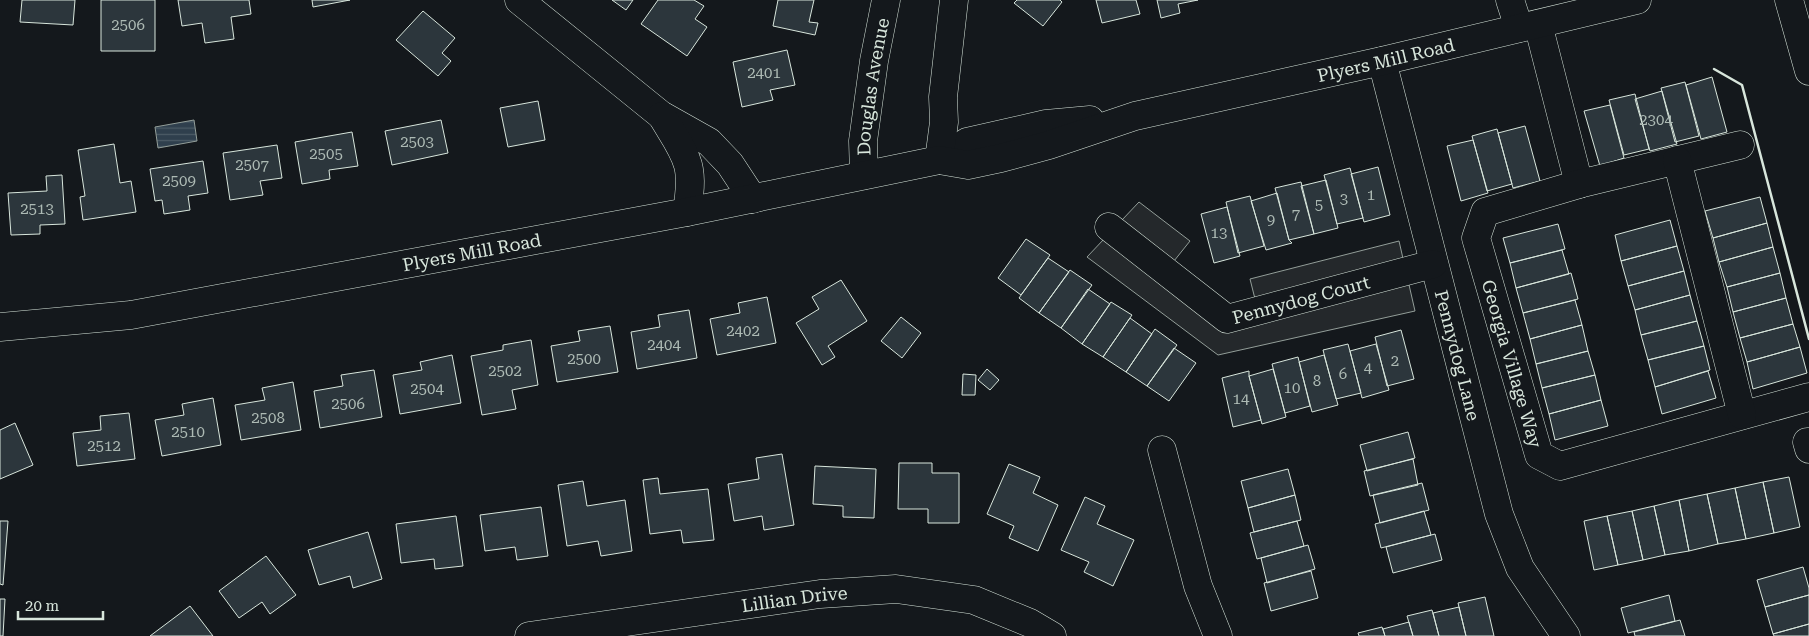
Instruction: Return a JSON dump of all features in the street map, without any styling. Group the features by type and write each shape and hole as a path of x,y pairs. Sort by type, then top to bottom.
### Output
{"street":[{"path":"519,0 661,115 709,142 730,164 753,199"},
{"name":"Douglas Avenue","path":"864,175 863,140 874,61 886,0"},
{"path":"940,160 944,122 943,97 954,0"},
{"path":"1510,0 1528,26 1579,184"},
{"name":"Plyers Mill Road","path":"0,328 131,315 753,199 940,160 968,142 1046,124 1135,116 1382,61 1637,0"},
{"path":"1789,0 1809,72"},
{"name":"Pennydog Lane","path":"1382,61 1499,514 1520,568 1566,636"},
{"path":"661,115 682,150 689,167 690,192 687,212"},
{"name":"Georgia Village Way","path":"1740,145 1579,184 1485,212 1476,238 1539,455 1560,466 1809,397"},
{"path":"1677,160 1742,416"},
{"name":"Pennydog Court","path":"1109,228 1227,319 1433,264"},
{"path":"1162,450 1198,586 1218,636"},
{"name":"Lillian Drive","path":"529,636 820,594 896,589 974,600 1030,623 1052,636"}],"shaded area":[{"path":"1139,202 1190,241 1166,271 1227,319 1258,311 1250,279 1399,241 1415,311 1218,355 1087,257"}],"water":[{"path":"194,120 197,141 158,148 155,127"}],"building":[{"path":"22,0 75,0 73,25 20,22"},
{"path":"101,0 155,0 155,51 101,51"},
{"path":"178,0 249,0 251,14 231,17 234,39 205,43 202,23 182,26"},
{"path":"312,0 350,0 313,7"},
{"path":"612,0 633,0 626,10"},
{"path":"658,0 694,0 704,6 695,19 707,27 687,56 641,24"},
{"path":"778,0 814,0 809,22 818,23 815,35 773,26"},
{"path":"1017,0 1060,0 1062,2 1043,26 1014,3"},
{"path":"1096,0 1136,0 1140,14 1102,23"},
{"path":"1157,0 1198,0 1178,4 1180,13 1161,18"},
{"path":"423,11 455,38 442,53 451,61 438,76 396,40"},
{"path":"787,50 795,85 770,90 773,100 742,107 733,62"},
{"path":"1712,77 1727,132 1701,139 1686,85"},
{"path":"1685,82 1699,136 1675,142 1661,88"},
{"path":"1662,91 1677,144 1650,151 1635,99"},
{"path":"1635,94 1649,149 1624,155 1609,100"},
{"path":"538,101 545,140 508,147 500,108"},
{"path":"1610,105 1624,158 1600,166 1584,111"},
{"path":"441,120 448,153 392,165 385,131"},
{"path":"1525,126 1540,181 1513,188 1498,133"},
{"path":"1497,129 1512,184 1487,191 1472,136"},
{"path":"352,132 358,166 329,170 330,179 302,184 295,142"},
{"path":"1473,140 1488,193 1461,201 1447,146"},
{"path":"114,144 120,183 131,181 136,212 83,220 80,197 85,196 78,150"},
{"path":"277,145 282,178 260,181 263,195 230,200 223,153"},
{"path":"203,161 208,193 188,196 190,210 164,214 162,200 155,201 150,169"},
{"path":"1378,167 1390,215 1364,222 1351,174"},
{"path":"1350,168 1363,218 1337,224 1324,175"},
{"path":"62,175 65,224 40,225 40,234 11,235 8,193 47,191 46,176"},
{"path":"1326,180 1338,228 1314,234 1301,186"},
{"path":"1301,182 1314,234 1289,240 1275,188"},
{"path":"1277,193 1289,240 1292,243 1266,250 1251,201"},
{"path":"1250,196 1264,246 1238,253 1226,202"},
{"path":"1760,197 1767,223 1713,238 1705,211"},
{"path":"1227,207 1240,256 1214,263 1201,214"},
{"path":"1670,220 1677,246 1621,261 1615,235"},
{"path":"1767,223 1773,247 1719,262 1713,238"},
{"path":"1558,224 1565,249 1510,263 1503,238"},
{"path":"1026,239 1050,255 1021,295 998,278"},
{"path":"1677,246 1684,271 1628,286 1621,261"},
{"path":"1773,247 1780,273 1727,287 1719,262"},
{"path":"1562,250 1569,274 1516,288 1510,263"},
{"path":"1048,258 1069,272 1039,313 1019,298"},
{"path":"1070,270 1092,285 1061,328 1039,313"},
{"path":"1684,271 1690,295 1635,310 1628,286"},
{"path":"1571,273 1578,299 1523,313 1516,288"},
{"path":"1780,273 1786,298 1733,312 1727,287"},
{"path":"841,280 867,321 828,346 835,357 822,365 796,323 819,309 812,297"},
{"path":"1088,289 1110,304 1082,344 1061,328"},
{"path":"1690,295 1697,321 1641,335 1635,310"},
{"path":"767,297 776,343 717,355 710,319 740,313 738,303"},
{"path":"1786,298 1793,324 1740,338 1733,312"},
{"path":"1575,300 1582,325 1530,339 1523,313"},
{"path":"1111,302 1132,315 1103,357 1082,344"},
{"path":"689,310 697,358 637,369 631,332 660,327 658,315"},
{"path":"901,317 921,333 902,358 881,341"},
{"path":"1130,318 1152,334 1126,372 1103,357"},
{"path":"1697,321 1704,346 1648,360 1641,335"},
{"path":"1793,324 1800,347 1747,362 1740,338"},
{"path":"1582,325 1588,351 1536,364 1530,339"},
{"path":"610,326 618,372 557,382 551,346 580,341 578,331"},
{"path":"1155,329 1177,345 1147,386 1126,372"},
{"path":"1401,330 1414,379 1387,386 1375,337"},
{"path":"531,340 538,385 512,390 516,409 482,415 471,356 503,350 503,345"},
{"path":"1348,344 1361,393 1336,399 1323,350"},
{"path":"1376,344 1389,390 1362,398 1350,351"},
{"path":"1704,346 1710,370 1655,387 1648,360"},
{"path":"1800,347 1807,373 1753,389 1747,362"},
{"path":"1174,348 1196,363 1169,401 1147,386"},
{"path":"1588,351 1595,375 1542,388 1536,364"},
{"path":"452,355 461,403 400,414 393,375 422,370 420,362"},
{"path":"1324,355 1338,405 1312,412 1299,362"},
{"path":"1298,357 1310,406 1285,413 1272,364"},
{"path":"987,369 999,380 990,390 978,380"},
{"path":"1273,369 1286,417 1262,424 1249,376"},
{"path":"374,370 382,417 320,428 314,391 343,386 341,375"},
{"path":"1249,371 1261,420 1233,427 1222,378"},
{"path":"1708,371 1716,398 1662,414 1655,387"},
{"path":"963,374 976,375 975,395 962,395"},
{"path":"1595,375 1601,400 1549,414 1542,388"},
{"path":"293,382 301,430 241,440 235,405 265,400 262,388"},
{"path":"213,398 221,445 162,456 155,420 184,415 182,404"},
{"path":"1601,400 1608,426 1555,440 1549,414"},
{"path":"129,413 135,459 77,466 73,433 101,430 100,416"},
{"path":"15,423 33,465 0,479 0,430"},
{"path":"1408,432 1415,458 1367,471 1360,445"},
{"path":"782,454 794,525 764,530 762,516 734,521 728,484 759,479 756,458"},
{"path":"1413,459 1418,485 1370,496 1364,471"},
{"path":"899,463 932,463 932,473 959,473 959,523 928,523 928,509 898,509"},
{"path":"1009,464 1040,477 1033,493 1058,505 1038,551 1009,538 1014,526 987,514"},
{"path":"815,466 876,469 874,518 843,517 843,506 813,504"},
{"path":"1288,469 1295,495 1248,508 1241,481"},
{"path":"1789,477 1800,527 1774,533 1763,482"},
{"path":"658,478 660,494 708,489 714,540 683,543 681,530 650,534 643,480"},
{"path":"583,481 587,506 625,500 632,551 601,556 598,541 567,546 558,485"},
{"path":"1763,482 1774,533 1746,539 1735,488"},
{"path":"1422,483 1429,510 1380,523 1373,495"},
{"path":"1735,488 1746,539 1718,544 1707,494"},
{"path":"1707,494 1718,544 1689,551 1679,500"},
{"path":"1295,495 1301,520 1254,532 1248,508"},
{"path":"1085,497 1105,506 1097,524 1134,540 1113,586 1084,572 1089,562 1061,550"},
{"path":"1679,500 1689,551 1665,555 1654,506"},
{"path":"1654,506 1665,555 1643,560 1632,511"},
{"path":"541,507 548,556 517,560 515,547 485,551 480,515"},
{"path":"1424,511 1431,535 1381,548 1375,524"},
{"path":"1632,511 1643,560 1618,565 1607,516"},
{"path":"456,516 463,566 435,569 434,559 401,563 396,524"},
{"path":"1607,516 1618,565 1594,570 1584,521"},
{"path":"0,521 8,521 3,585 0,584"},
{"path":"1297,521 1304,546 1257,559 1250,533"},
{"path":"368,532 382,579 353,588 350,576 319,585 308,550"},
{"path":"1435,534 1442,560 1393,573 1386,547"},
{"path":"1308,545 1315,569 1267,583 1261,558"},
{"path":"266,556 296,595 270,614 262,602 239,618 219,591"},
{"path":"1803,567 1809,595 1765,607 1757,580"},
{"path":"1311,571 1318,598 1271,611 1264,583"},
{"path":"1669,595 1675,621 1628,633 1621,608"},
{"path":"1809,595 1809,624 1773,634 1765,607"},
{"path":"1485,597 1494,636 1466,636 1458,603"},
{"path":"0,599 5,599 3,636 0,636"},
{"path":"190,606 213,636 150,636"},
{"path":"1459,607 1466,636 1439,636 1433,613"},
{"path":"1432,610 1439,636 1413,636 1407,616"},
{"path":"1680,620 1685,636 1635,636 1634,632"},
{"path":"1409,622 1413,636 1385,636 1383,629"},
{"path":"1809,624 1809,636 1774,636 1773,634"},
{"path":"1382,627 1385,636 1359,636 1358,633"}],"wall":[{"path":"1714,69 1742,85 1809,339"}]}
